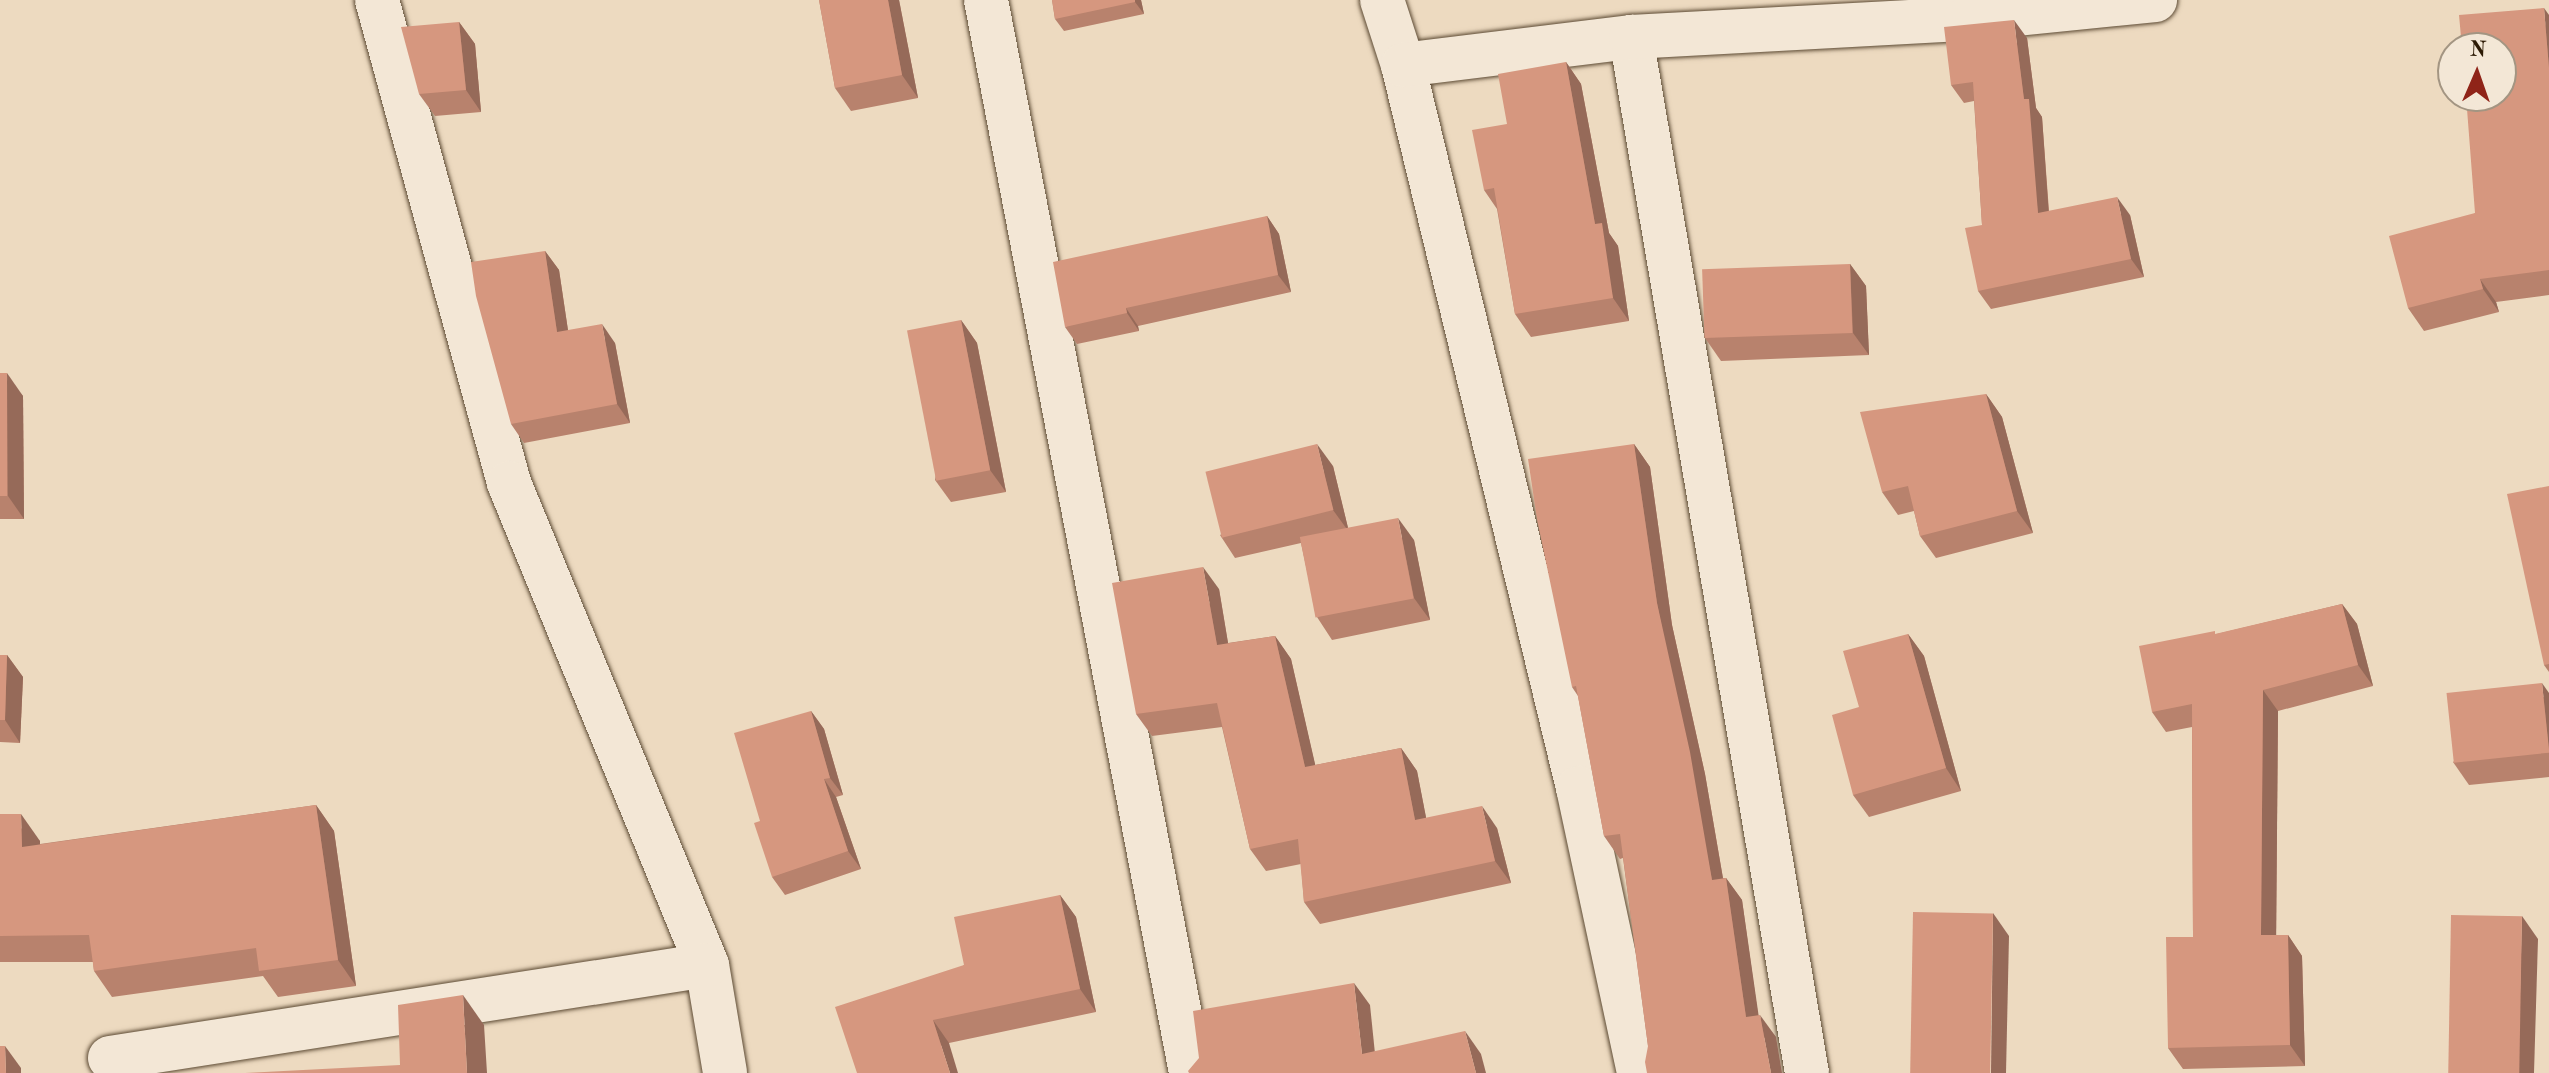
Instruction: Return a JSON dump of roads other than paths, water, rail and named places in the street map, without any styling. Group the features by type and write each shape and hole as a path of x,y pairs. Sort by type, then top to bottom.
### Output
{"street":[{"path":"377,0 509,483 707,965 725,1073"},
{"path":"986,0 1191,1073"},
{"path":"1382,0 1403,65 1575,773 1639,1073"},
{"path":"1403,65 1631,37 1964,9 2155,0"},
{"path":"1631,37 1807,1073"},
{"path":"110,1058 707,965"}]}
